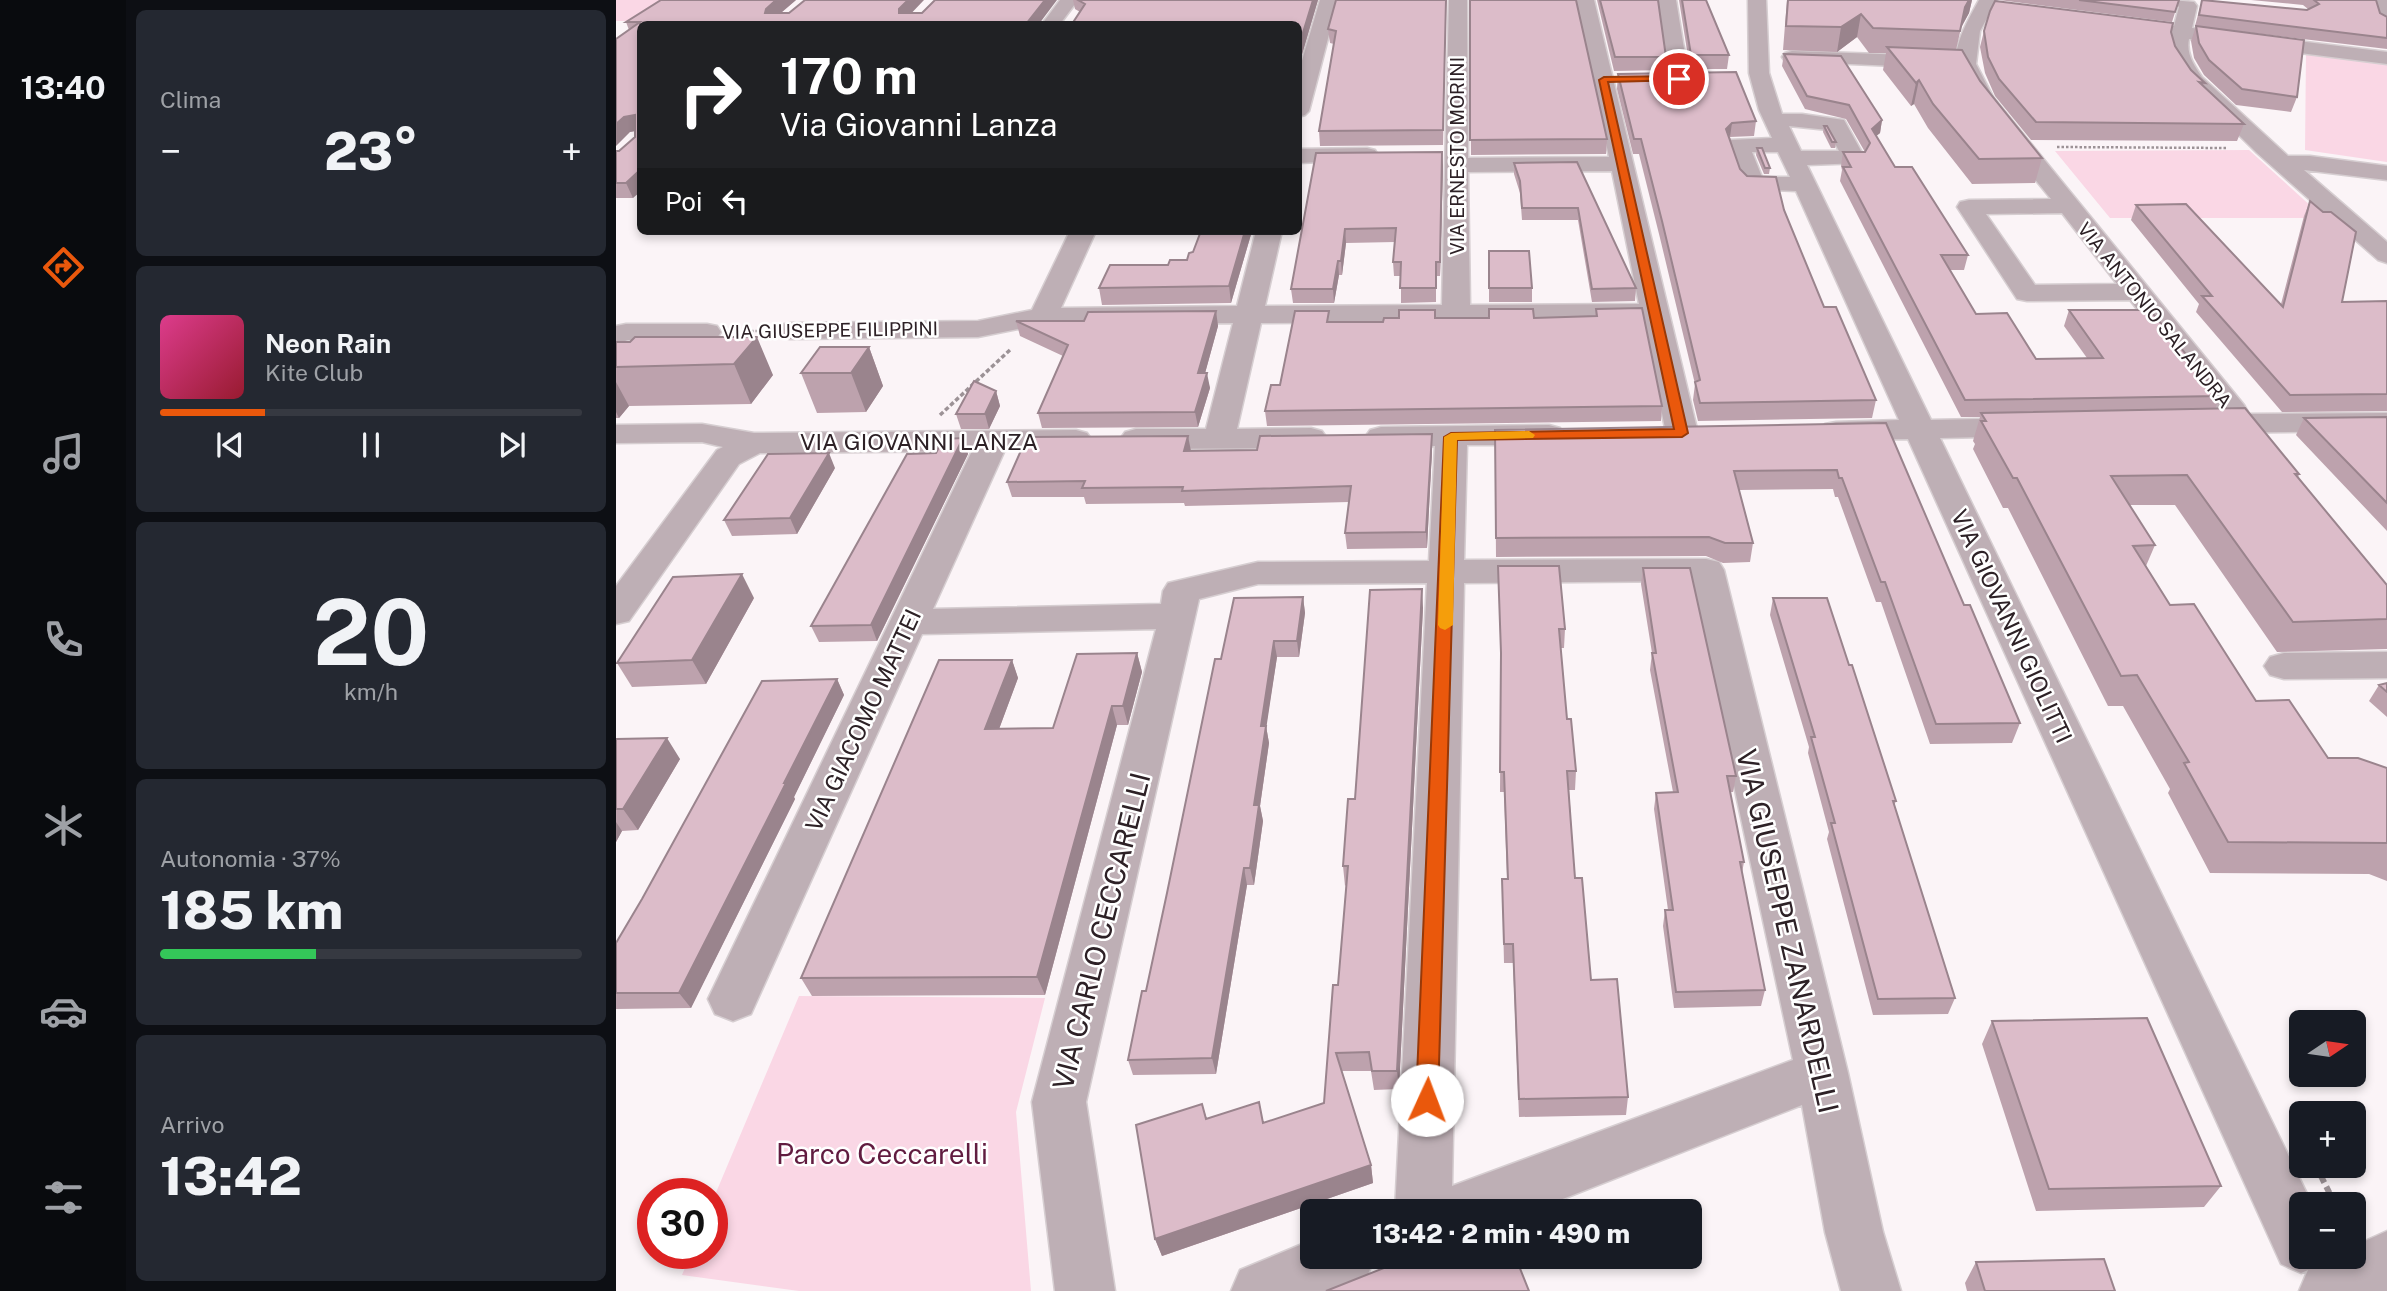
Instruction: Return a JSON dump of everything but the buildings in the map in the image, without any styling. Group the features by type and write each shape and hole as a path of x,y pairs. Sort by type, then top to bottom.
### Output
{"street":[{"path":"1053,21 1069,0"},
{"path":"1302,82 1305,61 1329,0"},
{"name":"VIA ERNESTO MORINI","path":"1456,313 1458,0"},
{"path":"1585,0 1682,433"},
{"path":"1654,79 1686,78 1667,0"},
{"path":"1757,0 1769,0"},
{"name":"VIA GIOVANNI GIOLITTI","path":"1757,0 1759,67 1775,120 2289,1218"},
{"path":"2181,1 2202,1"},
{"path":"2181,1 2188,6 2178,47 2182,61 2194,81 2387,255"},
{"path":"1733,78 1759,67 1966,64 1971,31 1980,4 2010,10"},
{"path":"2102,22 2387,58"},
{"name":"VIA ANTONIO SALANDRA","path":"1966,64 1984,99 2267,456"},
{"path":"1604,80 1629,79"},
{"path":"1775,120 1802,120 1836,125 1854,158 1738,145 1754,184 1804,184"},
{"path":"1302,156 1391,155"},
{"path":"1430,155 1457,160 1622,164"},
{"path":"2274,155 2310,163 2387,173"},
{"path":"2068,206 1969,207 2027,293 2137,292"},
{"path":"1043,316 1081,235"},
{"path":"1219,439 1268,235"},
{"name":"VIA GIUSEPPE FILIPPINI","path":"790,331 978,329 1043,316 1655,312"},
{"name":"VIA GIUSEPPE FILIPPINI","path":"616,335 626,332 708,332"},
{"path":"2176,424 2387,422"},
{"path":"1805,431 2059,426"},
{"path":"616,434 702,433 741,450"},
{"name":"VIA GIOVANNI LANZA","path":"741,450 993,441 1573,435"},
{"path":"1423,1199 1451,437"},
{"name":"VIA GIACOMO MATTEI","path":"733,999 993,441"},
{"path":"616,458 741,450"},
{"path":"616,612 741,450"},
{"name":"VIA GIUSEPPE ZANARDELLI","path":"1447,573 1706,570 1822,1073 1854,1232 1871,1291"},
{"path":"909,622 1180,604 1258,573 1447,573"},
{"name":"VIA CARLO CECCARELLI","path":"1085,1291 1059,1102 1180,604"},
{"path":"2284,666 2387,665"},
{"path":"1491,1199 1822,1073"},
{"path":"2329,1291 2387,1260"},
{"path":"1261,1291 1314,1269"},
{"path":"2313,1269 2323,1291"}],"path":[{"path":"2021,147 2274,155"},
{"path":"936,419 1043,316"},
{"name":"VIA GIUSEPPE FILIPPINI","path":"708,332 790,331"}],"green space":[{"path":"616,0 661,0 633,21 616,21"},
{"path":"2306,53 2387,63 2387,162 2305,150"},
{"path":"2249,150 2324,218 2110,218 2055,151"},
{"name":"Parco Ceccarelli","path":"799,996 1045,998 1016,1112 1031,1291 799,1291 682,1275 684,1269 728,1269 728,1178 722,1178"}],"slow traffic":[{"path":"1445,625 1451,437 1529,435"}],"route":[{"path":"1427,1100 1451,437 1682,433 1604,80 1679,79"}]}
